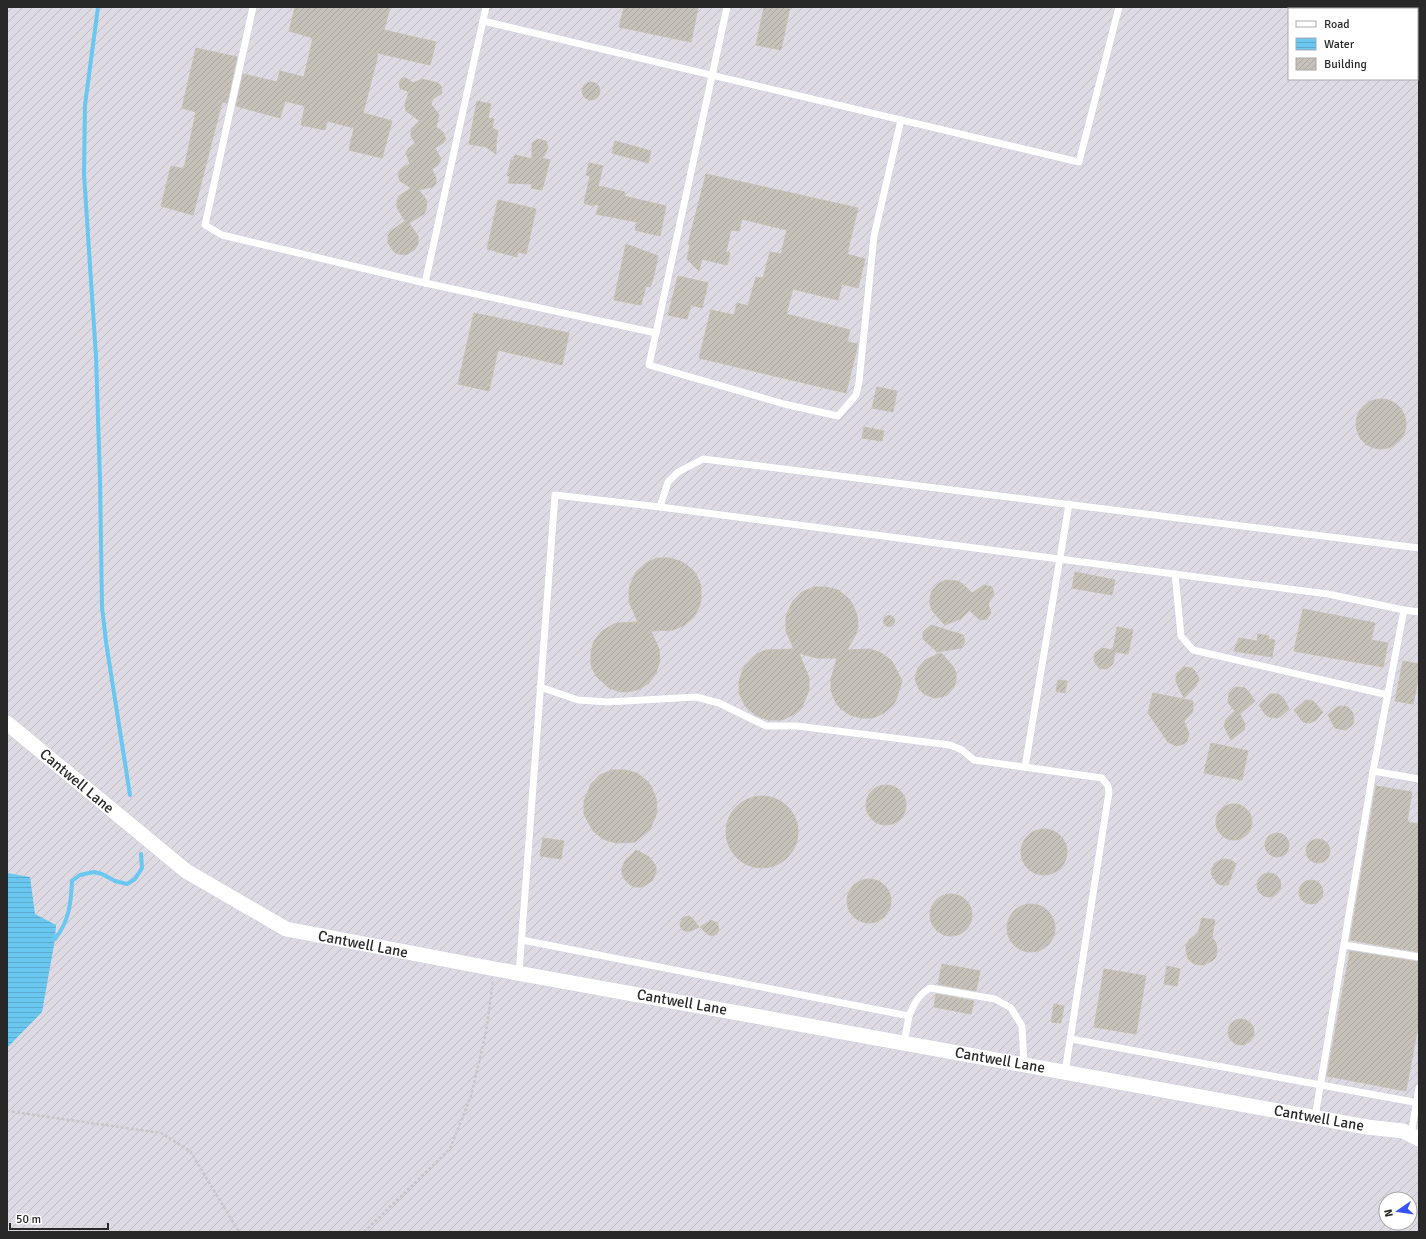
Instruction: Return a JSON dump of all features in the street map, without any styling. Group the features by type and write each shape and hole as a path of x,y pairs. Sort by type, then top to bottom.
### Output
{"street":[{"name":"Cantwell Lane","path":"7,723 186,871 286,929 519,973 1366,1127 1403,1131 1415,1137"}],"lane":[{"path":"253,7 205,225 222,235 425,283 656,333"},
{"path":"425,283 486,7"},
{"path":"727,7 649,365 784,404 838,416 856,395 859,382 874,236 901,120"},
{"path":"483,21 1079,162 1119,7"},
{"path":"660,507 668,482 678,472 703,459 1419,548"},
{"path":"519,973 555,495 1060,558 1328,594 1419,612"},
{"path":"1025,767 1069,504"},
{"path":"1176,574 1181,636 1193,650 1388,695"},
{"path":"1315,1117 1373,771 1404,610"},
{"path":"540,687 578,700 608,702 696,698 719,703 766,726 798,726 950,745 962,750 974,760 1102,778 1108,786 1109,792 1065,1072"},
{"path":"1373,771 1419,779"},
{"path":"522,940 909,1016"},
{"path":"1344,945 1419,957"},
{"path":"904,1043 909,1016 915,1001 930,988 994,999 1011,1008 1022,1026 1024,1064"},
{"path":"1071,1039 1418,1102"},
{"path":"1415,1137 1419,1088"}],"path":[{"path":"364,1232 450,1149 471,1096 486,1032 495,968"},
{"path":"7,1111 161,1133 190,1151 239,1232"}],"shaded area":[{"path":"7,7 1419,7 1419,1232 7,1232"}],"water":[{"path":"7,873 30,877 35,914 56,925 55,939 42,1012 7,1048"}],"building":[{"path":"295,7 390,7 384,30 436,42 430,65 373,52 378,55 363,113 392,121 382,158 349,150 354,128 327,121 325,130 301,125 305,106 285,101 280,118 236,106 243,74 277,82 280,71 304,77 313,38 289,31"},
{"path":"624,7 698,8 691,42 619,27"},
{"path":"764,7 790,7 781,50 756,45"},
{"path":"196,48 237,57 227,103 222,102 193,215 161,206 171,166 184,169 196,112 182,108"},
{"path":"402,78 406,78 413,83 422,79 438,83 441,86 442,93 433,99 431,104 439,115 436,127 443,132 446,139 435,148 441,159 438,165 432,169 436,178 436,183 432,187 419,190 427,201 426,209 424,214 409,223 418,236 418,244 415,249 406,255 394,252 388,243 388,235 391,231 405,221 397,208 397,200 399,196 411,188 400,181 398,175 402,168 410,164 406,153 415,143 411,136 411,131 420,121 406,111 405,104 409,92 400,88 399,83"},
{"path":"587,82 595,82 600,87 598,98 595,100 587,100 582,95 582,87"},
{"path":"477,101 491,104 488,118 494,119 492,128 498,131 496,154 486,147 469,144"},
{"path":"538,139 546,141 548,148 542,158 550,160 542,190 531,188 532,184 508,183 510,176 507,176 511,160 513,160 515,155 532,159 532,143"},
{"path":"615,141 651,151 648,163 612,153"},
{"path":"589,163 603,166 598,186 625,192 624,196 666,206 660,236 635,230 637,222 596,214 599,205 593,204 593,206 584,203 590,176 586,175"},
{"path":"706,174 858,208 847,254 865,259 858,288 842,284 838,300 793,289 786,314 850,330 847,342 858,344 846,393 699,358 711,310 734,315 737,303 748,306 756,277 763,278 770,252 781,254 787,230 742,219 739,231 731,230 726,252 730,253 727,265 702,259 699,271 687,259 690,245 688,244"},
{"path":"498,200 536,209 526,254 518,252 517,257 487,249"},
{"path":"626,244 658,256 653,279 650,287 646,286 641,305 614,300"},
{"path":"678,276 708,283 702,308 691,305 687,319 668,315"},
{"path":"474,313 569,333 562,365 498,350 489,391 458,384"},
{"path":"877,387 897,391 893,412 872,408"},
{"path":"1381,399 1390,401 1401,410 1406,424 1404,433 1395,444 1381,449 1372,447 1361,438 1356,424 1358,415 1367,404"},
{"path":"864,427 884,431 882,441 862,438"},
{"path":"657,558 670,558 682,562 692,569 701,586 700,605 694,617 685,625 673,630 651,631 659,649 660,661 656,673 649,683 639,689 621,692 609,688 596,676 591,665 591,652 594,641 602,631 617,623 638,622 629,602 629,589 636,572 646,563"},
{"path":"1075,572 1115,580 1112,595 1072,588"},
{"path":"946,580 957,581 963,584 972,593 984,585 992,587 994,594 988,604 991,613 987,619 980,620 969,610 962,618 945,625 933,612 930,605 930,598 932,591 939,583"},
{"path":"814,587 826,587 838,590 852,603 857,615 858,627 856,634 847,650 870,649 881,653 891,660 894,665 902,681 896,700 884,713 873,718 861,718 850,715 840,708 831,691 831,679 837,658 817,658 799,653 809,678 809,690 802,707 793,715 782,720 769,720 757,716 744,704 739,693 739,681 743,669 755,655 766,650 794,649 786,631 786,618 788,611 793,601 802,592"},
{"path":"1303,609 1375,623 1371,640 1388,643 1383,667 1294,651"},
{"path":"889,615 893,617 895,621 893,625 889,627 885,625 883,621 885,617"},
{"path":"931,625 963,635 965,642 961,648 937,652 923,639 923,632"},
{"path":"1117,627 1133,630 1128,654 1115,652 1113,664 1107,669 1099,668 1094,661 1095,653 1102,648 1113,650"},
{"path":"1258,634 1269,636 1268,639 1275,640 1272,657 1234,651 1239,638 1257,641"},
{"path":"941,653 953,666 956,673 956,680 954,687 947,695 934,698 924,694 919,689 915,679 918,668 925,660"},
{"path":"1403,661 1419,664 1419,675 1413,704 1395,701"},
{"path":"1184,667 1192,668 1199,678 1196,686 1184,698 1176,682 1176,678 1178,672"},
{"path":"1058,680 1067,681 1065,693 1056,691"},
{"path":"1234,688 1245,688 1255,701 1240,714 1245,724 1244,730 1231,740 1224,726 1226,719 1235,711 1228,701 1229,693"},
{"path":"1153,693 1193,701 1192,713 1184,721 1189,734 1187,741 1184,744 1176,746 1168,742 1148,713"},
{"path":"1270,694 1278,694 1281,696 1289,709 1277,718 1269,717 1259,705"},
{"path":"1306,700 1313,701 1323,712 1316,720 1310,723 1303,722 1294,710"},
{"path":"1340,706 1348,707 1353,713 1354,722 1346,730 1335,728 1328,715"},
{"path":"1211,743 1248,751 1242,780 1204,773"},
{"path":"612,770 625,770 637,773 651,786 656,798 657,811 650,829 635,842 616,843 603,839 593,831 584,814 584,801 591,784 600,775"},
{"path":"890,785 897,788 903,794 906,805 905,813 897,822 890,825 882,825 875,822 867,813 866,801 869,794 878,786"},
{"path":"1376,786 1412,792 1407,822 1419,824 1419,952 1350,940"},
{"path":"762,796 782,802 792,812 798,832 792,852 782,862 762,868 742,862 732,852 726,832 732,812 742,802"},
{"path":"1237,804 1247,809 1251,815 1251,829 1247,835 1241,839 1231,840 1221,835 1217,829 1216,819 1221,809 1227,805"},
{"path":"1044,829 1057,833 1063,839 1067,852 1063,865 1057,871 1044,875 1031,871 1025,865 1021,852 1025,839 1031,833"},
{"path":"1277,833 1285,837 1289,845 1285,853 1277,857 1269,853 1265,845 1269,837"},
{"path":"543,838 564,841 561,859 540,856"},
{"path":"1318,839 1326,843 1330,851 1326,859 1318,863 1310,859 1306,851 1310,843"},
{"path":"636,850 649,857 656,867 656,873 652,881 643,887 634,887 629,884 622,874 622,868 625,861"},
{"path":"1224,859 1231,860 1236,864 1228,885 1221,885 1217,883 1211,873 1214,864"},
{"path":"1269,873 1278,876 1281,885 1278,894 1269,897 1260,894 1257,885 1260,876"},
{"path":"873,879 878,880 885,885 890,892 890,910 885,917 878,922 865,923 860,922 853,917 848,910 847,897 848,892 853,885 860,880"},
{"path":"1311,880 1316,881 1322,887 1322,897 1316,903 1311,904 1306,903 1300,897 1299,892 1300,887 1306,881"},
{"path":"951,894 966,900 972,915 966,930 951,936 936,930 930,915 936,900"},
{"path":"1031,904 1040,906 1048,911 1053,919 1055,928 1053,937 1048,945 1040,950 1031,952 1022,950 1014,945 1009,937 1007,928 1009,919 1014,911 1022,906"},
{"path":"689,916 692,918 699,927 691,931 684,931 680,924 682,919"},
{"path":"1202,918 1215,920 1212,937 1217,948 1216,957 1212,961 1203,965 1194,964 1188,959 1186,950 1186,945 1189,940 1198,933"},
{"path":"711,920 717,923 719,929 717,934 712,936 707,934 700,927"},
{"path":"1350,951 1419,962 1419,1021 1406,1091 1327,1076"},
{"path":"942,964 980,971 976,991 938,984"},
{"path":"1167,966 1180,969 1177,986 1164,984"},
{"path":"1104,969 1146,976 1136,1034 1094,1027"},
{"path":"936,994 974,1001 971,1014 934,1007"},
{"path":"1054,1004 1064,1006 1061,1023 1051,1022"},
{"path":"1241,1019 1250,1023 1254,1032 1250,1041 1241,1045 1232,1041 1228,1032 1232,1023"}],"waterway":[{"path":"98,7 85,105 84,174 96,357 102,607 130,795"},
{"path":"50,940 55,939 66,919 70,905 72,881 80,875 94,872 102,874 115,881 127,884 135,879 142,868 141,854"}]}
